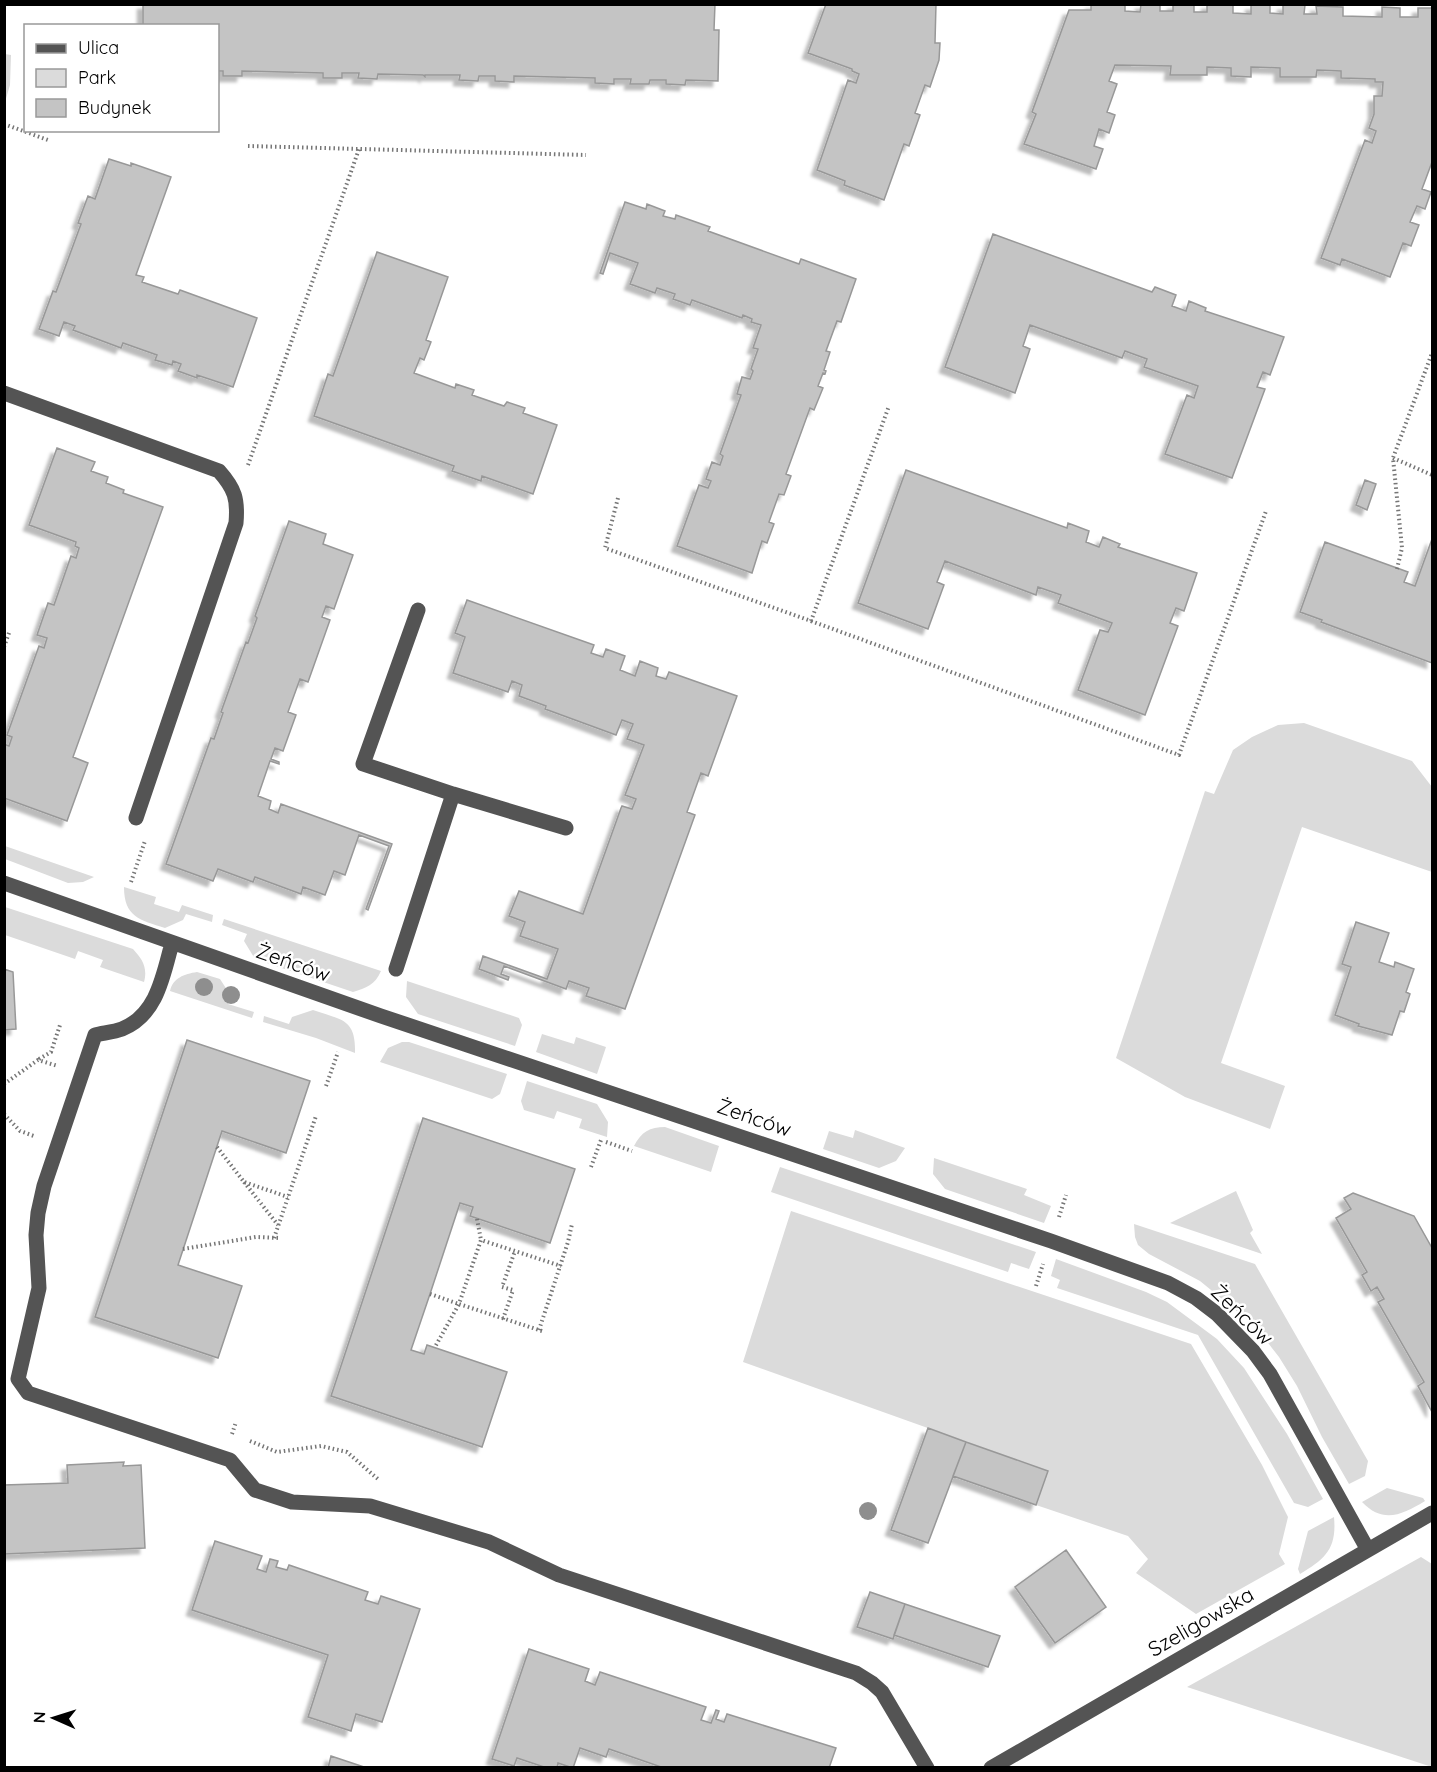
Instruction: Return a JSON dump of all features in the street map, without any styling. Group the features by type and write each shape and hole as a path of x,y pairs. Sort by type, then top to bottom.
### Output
{"street":[{"path":"4,393 219,471 231,485 238,505 236,523 136,818"},
{"path":"418,610 363,764 566,828"},
{"path":"396,969 453,794"},
{"name":"Żeńców","path":"4,883 172,944 1110,1261 1168,1283 1196,1298 1210,1309 1253,1351 1276,1385 1368,1550"},
{"path":"172,944 158,991 145,1014 121,1030 94,1035 44,1186 36,1235 39,1288 18,1379 28,1393 230,1461 255,1491 292,1502 370,1506 489,1542 559,1575 856,1673 882,1692 927,1767"},
{"name":"Szeligowska","path":"991,1767 1432,1513"}],"path":[{"path":"4,124 24,131"},
{"path":"26,132 48,140"},
{"path":"248,146 586,155"},
{"path":"1397,568 1402,548 1393,458 1432,353"},
{"path":"811,621 889,406"},
{"path":"1393,458 1432,475"},
{"path":"618,498 605,548 1179,755 1266,511"},
{"path":"4,647 10,630"},
{"path":"4,1084 51,1052 60,1025"},
{"path":"326,1086 338,1052"},
{"path":"38,1060 81,1075"},
{"path":"4,1114 20,1131 58,1144"},
{"path":"183,1249 256,1237 277,1238 278,1225 316,1116"},
{"path":"591,1167 603,1141 632,1151"},
{"path":"217,1147 278,1225"},
{"path":"244,1182 288,1197"},
{"path":"1056,1226 1066,1195"},
{"path":"435,1347 459,1304 481,1240 477,1219"},
{"path":"430,1294 540,1331 572,1224"},
{"path":"481,1240 561,1266"},
{"path":"503,1319 513,1290 502,1287 515,1251"},
{"path":"1036,1286 1046,1255"},
{"path":"232,1434 236,1422"},
{"path":"259,1445 277,1452 321,1446 347,1452 386,1485"}],"green space":[{"path":"5,54 11,55 10,85 5,102"},
{"path":"1304,723 1412,761 1432,787 1432,872 1302,827 1221,1063 1285,1086 1270,1129 1185,1097 1116,1058 1205,791 1214,794 1233,750 1252,737 1278,725"},
{"path":"5,846 94,877 83,882 68,883 5,859"},
{"path":"124,887 156,897 154,904 179,912 182,905 213,915 212,922 186,914 183,920 165,928 148,922 130,911"},
{"path":"5,907 133,949 143,964 144,982 100,967 103,960 78,951 75,959 5,935"},
{"path":"224,919 381,971 370,985 353,992 255,959 244,941 247,934 222,925"},
{"path":"197,972 220,979 231,996 228,1004 254,1012 252,1018 170,991 180,977"},
{"path":"407,981 519,1018 522,1025 515,1046 418,1014 406,997"},
{"path":"313,1010 339,1019 350,1027 355,1042 355,1053 263,1022 264,1016 289,1024 292,1017"},
{"path":"542,1034 574,1044 576,1037 606,1047 597,1074 536,1052"},
{"path":"402,1042 409,1042 507,1074 500,1094 492,1099 380,1062 388,1048"},
{"path":"527,1081 597,1104 608,1122 607,1137 579,1128 582,1119 557,1111 554,1119 524,1110 521,1101"},
{"path":"665,1127 719,1146 711,1172 634,1146 647,1131"},
{"path":"855,1130 905,1148 896,1161 879,1168 823,1149 829,1131 853,1138"},
{"path":"934,1158 1027,1189 1024,1195 1051,1206 1044,1223 945,1189 933,1174"},
{"path":"780,1167 1036,1252 1029,1269 1011,1263 1008,1272 771,1192"},
{"path":"1236,1191 1253,1230 1250,1233 1262,1254 1170,1223"},
{"path":"791,1211 1191,1344 1262,1465 1288,1517 1279,1554 1285,1564 1196,1614 1136,1573 1148,1559 1128,1536 1036,1505 1048,1471 743,1362"},
{"path":"1134,1224 1255,1264 1368,1461 1365,1476 1349,1484 1322,1437 1297,1386 1279,1357 1255,1326 1200,1281 1149,1254 1138,1245"},
{"path":"1056,1259 1167,1302 1217,1339 1244,1368 1287,1434 1323,1499 1308,1507 1294,1503 1198,1335 1057,1288 1060,1280 1051,1276"},
{"path":"1387,1488 1423,1498 1425,1501 1393,1515 1377,1513 1362,1502"},
{"path":"1334,1517 1333,1537 1328,1552 1300,1574 1298,1569 1308,1531"},
{"path":"1421,1557 1432,1564 1432,1767 1187,1687"}],"building":[{"path":"143,4 715,4 714,30 719,30 718,81 686,80 685,85 666,84 666,80 650,80 649,84 630,84 631,79 614,79 614,84 595,83 595,78 514,76 514,82 495,81 495,76 479,76 478,81 459,80 460,75 425,75 425,77 423,75 378,74 377,79 358,78 359,73 342,73 342,78 323,78 323,73 242,71 242,76 223,76 223,71 219,71 219,24 143,24"},
{"path":"826,4 936,4 935,43 940,43 939,60 930,87 925,85 915,113 920,115 909,146 904,144 884,200 844,185 845,181 817,170 848,80 856,83 859,74 852,69 808,53"},
{"path":"1091,4 1125,4 1125,11 1140,12 1141,4 1160,4 1160,11 1173,11 1173,4 1194,4 1194,12 1207,12 1207,4 1233,4 1233,13 1251,14 1251,5 1270,5 1270,13 1283,14 1283,5 1305,5 1304,14 1317,14 1316,6 1343,7 1343,16 1382,17 1382,7 1400,8 1400,17 1418,17 1418,8 1432,8 1432,162 1422,189 1431,192 1425,209 1417,206 1410,222 1419,225 1411,246 1403,243 1390,277 1342,259 1340,265 1321,258 1365,140 1372,143 1376,131 1369,128 1374,114 1374,96 1382,96 1383,82 1375,82 1375,79 1341,78 1341,71 1317,70 1316,77 1280,77 1280,68 1251,67 1251,77 1231,76 1231,68 1207,67 1207,75 1170,75 1171,66 1115,65 1109,81 1117,84 1107,112 1115,115 1109,133 1099,129 1094,146 1103,149 1096,169 1024,144 1036,114 1032,112 1069,10 1091,10"},
{"path":"109,159 131,166 131,163 171,177 136,275 144,277 142,282 178,294 180,290 257,318 233,387 178,371 181,364 173,361 172,365 155,360 157,355 123,343 121,348 73,330 75,326 64,322 59,336 39,329 53,291 56,292 81,224 78,223 88,196 95,199"},
{"path":"625,202 646,209 647,204 665,211 663,216 675,219 676,215 710,227 708,231 799,264 801,259 856,279 841,322 837,321 826,351 830,352 824,370 826,371 818,386 823,388 814,410 810,408 786,474 791,476 784,495 779,494 769,522 774,524 767,543 762,541 752,573 677,546 699,485 708,488 711,481 706,479 712,462 720,465 723,456 720,454 741,395 737,394 742,377 750,379 753,371 751,369 758,349 753,348 761,325 751,322 752,319 743,315 742,318 692,300 690,305 673,299 675,294 657,288 655,293 630,284 638,263 610,253 603,274 600,273"},
{"path":"993,234 1152,292 1155,287 1176,295 1172,306 1186,311 1189,301 1206,308 1205,311 1284,337 1270,375 1263,372 1257,387 1265,389 1232,478 1165,454 1187,395 1194,398 1198,386 1144,367 1147,359 1125,351 1122,358 1030,325 1023,346 1030,349 1015,393 945,367"},
{"path":"377,252 448,277 426,340 431,342 424,360 420,358 414,373 455,388 456,384 474,390 472,395 504,406 507,402 525,408 523,413 557,425 533,494 482,476 481,481 452,471 454,466 314,416 328,374 333,376"},
{"path":"57,448 95,462 91,471 108,477 106,483 124,490 123,493 163,507 73,757 88,763 67,821 4,798 4,744 9,746 12,737 7,735 39,646 44,648 47,638 37,635 48,603 54,605 71,556 76,558 79,548 75,546 76,542 29,525"},
{"path":"906,470 1067,528 1068,523 1089,531 1086,542 1099,547 1103,537 1120,544 1118,547 1197,573 1184,611 1176,608 1170,623 1178,626 1145,715 1078,690 1100,630 1108,632 1112,623 1058,603 1061,595 1038,587 1036,595 945,561 937,582 944,585 928,629 858,603"},
{"path":"1365,480 1376,484 1367,510 1356,505"},
{"path":"289,521 326,534 323,544 353,555 334,609 326,606 322,617 330,620 308,682 300,679 288,712 296,715 283,751 275,748 271,759 279,764 270,761 258,796 271,801 269,809 278,813 281,804 392,844 368,910 366,909 389,846 359,835 345,875 334,871 325,895 303,887 301,894 255,877 253,882 218,869 213,881 166,864 211,738 214,739 223,713 221,712 257,618 255,616"},
{"path":"1432,539 1432,663 1300,612 1325,542 1408,572 1404,582 1415,586"},
{"path":"467,600 594,645 591,653 603,657 606,649 625,656 620,670 635,676 640,661 658,668 656,676 666,679 669,672 737,696 708,776 701,773 687,812 695,815 625,1009 586,996 589,988 569,981 566,989 504,966 501,974 509,977 508,980 479,969 483,956 547,979 558,949 520,936 525,922 509,916 519,891 583,914 621,808 622,806 632,809 636,799 625,795 644,745 627,739 633,724 622,720 616,735 545,709 546,706 519,696 522,685 512,681 508,692 453,673 465,637 455,633"},
{"path":"1356,922 1389,933 1379,962 1394,967 1395,962 1414,969 1406,992 1410,994 1404,1012 1400,1011 1392,1035 1358,1026 1359,1024 1335,1015 1351,967 1342,964"},
{"path":"4,969 13,972 16,1029 4,1030"},
{"path":"187,1040 310,1081 286,1153 222,1131 178,1265 242,1286 218,1358 95,1317"},
{"path":"423,1118 575,1169 550,1243 470,1216 473,1207 460,1203 411,1350 424,1354 427,1345 507,1372 482,1447 331,1396"},
{"path":"1353,1193 1414,1216 1432,1248 1432,1412 1418,1386 1424,1382 1378,1302 1384,1299 1377,1287 1371,1291 1362,1275 1367,1272 1336,1218 1351,1209 1344,1198"},
{"path":"928,1428 966,1442 928,1543 891,1530"},
{"path":"966,1442 1048,1471 1036,1505 953,1476"},
{"path":"124,1462 123,1466 141,1465 145,1548 4,1554 4,1485 68,1483 67,1465"},
{"path":"215,1541 262,1556 257,1569 266,1572 270,1559 278,1561 276,1567 287,1570 289,1565 368,1592 365,1600 378,1604 381,1596 420,1609 382,1722 356,1714 351,1731 308,1717 328,1655 192,1610"},
{"path":"1066,1550 1106,1607 1055,1643 1015,1587"},
{"path":"870,1592 905,1604 893,1639 857,1627"},
{"path":"905,1604 1000,1636 988,1667 894,1635"},
{"path":"529,1649 589,1669 585,1681 595,1685 600,1672 706,1707 701,1720 711,1723 716,1710 719,1711 716,1719 724,1722 727,1714 836,1748 829,1768 664,1768 609,1749 606,1757 580,1748 573,1768 558,1763 557,1768 547,1768 517,1758 514,1766 492,1759"},
{"path":"331,1756 367,1768 328,1768"}]}
